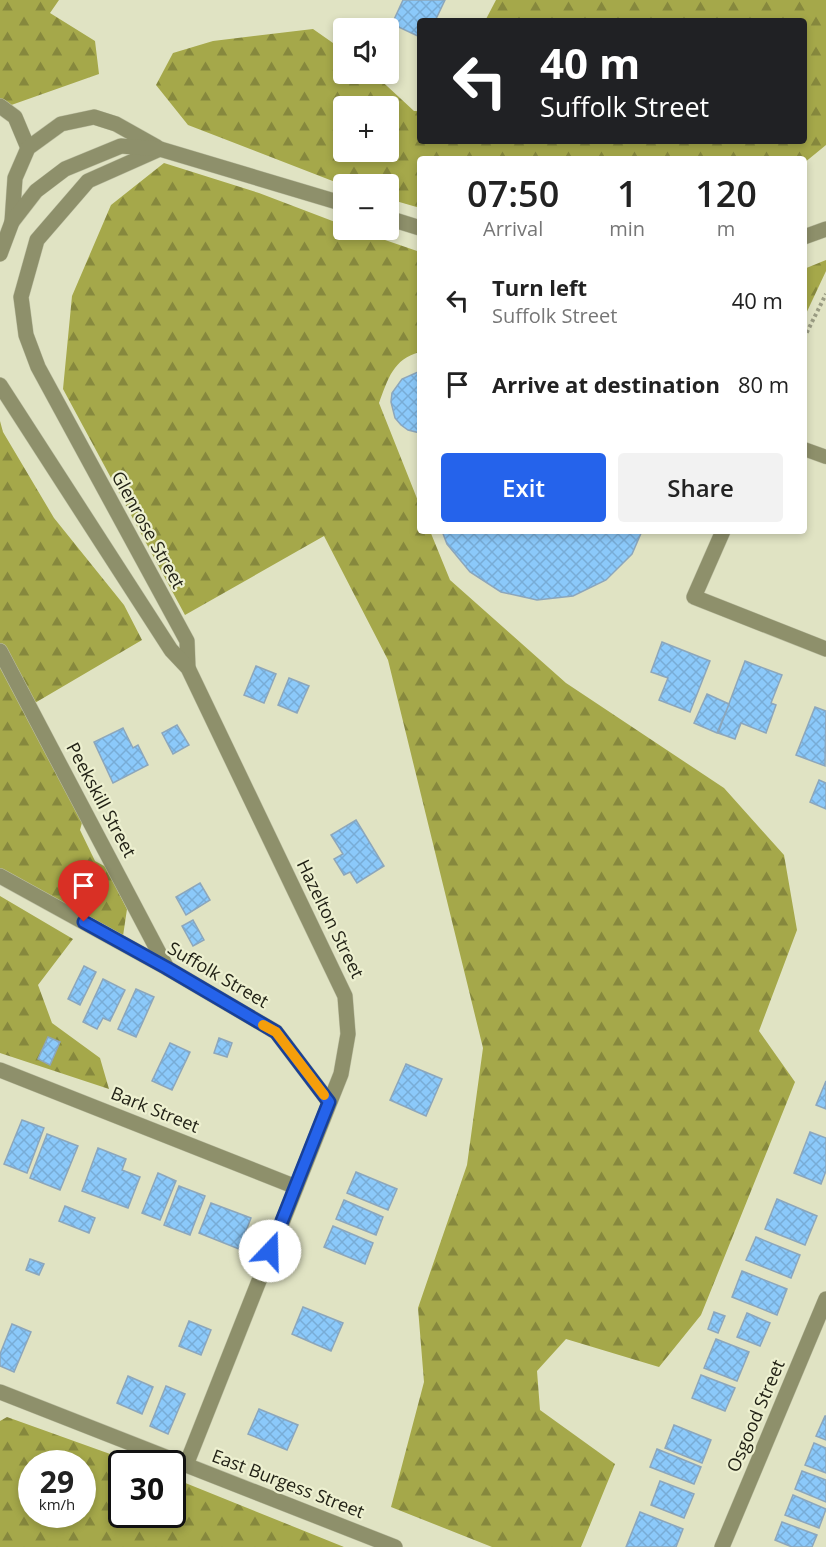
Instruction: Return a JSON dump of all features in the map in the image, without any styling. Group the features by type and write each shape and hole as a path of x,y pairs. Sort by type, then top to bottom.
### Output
{"street":[{"path":"0,106 15,117 28,148"},
{"path":"0,254 12,222 15,178 28,148 61,124 94,117 126,128 160,149"},
{"path":"12,222 36,191 65,169 121,146 160,149 333,201"},
{"name":"Glenrose Street","path":"160,149 88,181 38,240 21,297 26,335 38,367 187,640 188,668"},
{"path":"399,221 417,227"},
{"path":"807,236 826,230"},
{"path":"0,385 171,650 188,668"},
{"path":"722,534 694,597 826,649"},
{"name":"Peekskill Street","path":"0,651 167,968"},
{"name":"Hazelton Street","path":"186,1465 341,1074 348,1034 345,996 188,668"},
{"name":"Suffolk Street","path":"0,876 167,968 276,1032 329,1102"},
{"name":"Bark Street","path":"0,1070 296,1187"},
{"name":"Osgood Street","path":"722,1547 826,1299"},
{"name":"East Burgess Street","path":"0,1392 148,1450"},
{"name":"East Burgess Street","path":"186,1465 395,1547"}],"lane":[{"path":"807,450 826,457"}],"path":[{"path":"807,332 826,294"}],"green space":[{"path":"0,0 59,0 50,13 95,41 99,74 0,109"},
{"path":"496,0 826,0 826,145 807,161 807,156 417,156 417,207 399,202 399,174 333,174 333,181 188,125 156,85 173,53 213,41 313,29 333,43 333,84 385,84 398,96 333,96 333,162 399,162 399,97 414,111 417,111 417,144 807,144 807,18 487,18"},
{"path":"164,163 259,193 333,221 333,240 385,240 417,251 417,353 403,360 393,371 379,403 417,498 417,534 431,534 450,580 566,683 724,788 784,855 797,930 759,1031 795,1082 701,1315 659,1367 566,1339 537,1371 540,1410 615,1464 581,1547 492,1547 391,1507 424,1382 418,1308 467,1165 483,1048 388,660 324,536 185,615 63,389 72,296 111,205"},
{"path":"826,260 826,271 807,312 807,268"},
{"path":"0,421 3,432 54,518 124,605 142,640 28,707 83,819 80,830 95,861 106,867 127,909 123,936 0,868"},
{"path":"0,896 73,939 38,985 52,1023 100,1058 109,1089 0,1053"},
{"path":"7,1417 108,1453 108,1528 186,1528 186,1483 344,1547 0,1547 0,1421"}],"building":[{"path":"403,0 445,0 436,18 417,18 417,36 399,27 399,18 395,18"},
{"path":"417,372 417,432 408,430 395,418 391,402 392,393 402,379"},
{"path":"443,534 641,534 632,554 606,580 573,596 537,600 501,592 470,572 447,544"},
{"path":"662,642 710,661 690,712 659,700 668,678 651,672"},
{"path":"745,661 782,675 771,703 776,705 766,733 741,723 735,739 718,733"},
{"path":"256,666 276,674 264,703 244,695"},
{"path":"289,678 309,686 297,713 278,705"},
{"path":"707,694 729,704 717,733 694,723"},
{"path":"815,707 826,711 825,766 796,755"},
{"path":"177,725 189,745 173,754 162,733"},
{"path":"123,728 133,748 138,745 148,765 113,783 94,742"},
{"path":"819,780 826,783 826,809 810,802"},
{"path":"356,820 384,866 357,883 350,872 344,875 334,859 343,854 331,835"},
{"path":"200,883 210,900 186,915 176,897"},
{"path":"193,920 204,940 193,946 182,926"},
{"path":"84,966 96,972 80,1005 68,999"},
{"path":"103,979 125,990 110,1021 103,1018 97,1029 83,1022"},
{"path":"136,989 154,997 136,1037 118,1029"},
{"path":"48,1037 60,1042 50,1065 38,1059"},
{"path":"219,1038 232,1043 227,1057 214,1053"},
{"path":"170,1043 190,1052 172,1090 152,1081"},
{"path":"406,1064 442,1079 426,1116 390,1100"},
{"path":"826,1081 826,1109 816,1105"},
{"path":"22,1120 44,1128 27,1173 4,1164"},
{"path":"810,1132 826,1138 826,1171 821,1184 794,1173"},
{"path":"47,1134 78,1146 60,1190 30,1178"},
{"path":"98,1148 126,1159 122,1170 140,1177 128,1208 82,1191"},
{"path":"356,1172 397,1189 388,1210 347,1193"},
{"path":"158,1173 176,1181 160,1220 142,1213"},
{"path":"179,1186 205,1196 190,1235 164,1225"},
{"path":"777,1199 817,1216 805,1245 765,1229"},
{"path":"344,1200 383,1217 376,1235 336,1219"},
{"path":"211,1203 251,1218 239,1249 199,1233"},
{"path":"65,1206 95,1218 89,1233 59,1221"},
{"path":"333,1226 373,1243 365,1264 324,1247"},
{"path":"756,1237 800,1255 791,1278 746,1260"},
{"path":"30,1259 44,1264 39,1275 26,1270"},
{"path":"742,1271 787,1289 777,1315 732,1297"},
{"path":"303,1307 343,1323 331,1351 292,1334"},
{"path":"714,1312 725,1316 718,1333 708,1329"},
{"path":"747,1313 770,1323 760,1346 737,1337"},
{"path":"189,1321 211,1330 201,1355 179,1346"},
{"path":"12,1324 31,1332 14,1372 0,1366 0,1354"},
{"path":"716,1339 749,1352 737,1381 704,1368"},
{"path":"701,1375 735,1388 725,1411 692,1398"},
{"path":"128,1376 153,1387 142,1414 117,1403"},
{"path":"166,1386 185,1394 168,1434 150,1426"},
{"path":"259,1409 298,1425 287,1450 248,1434"},
{"path":"826,1416 826,1440 816,1436"},
{"path":"674,1425 711,1440 702,1463 665,1448"},
{"path":"814,1443 826,1448 826,1473 805,1465"},
{"path":"657,1449 701,1467 694,1484 650,1467"},
{"path":"802,1471 826,1480 826,1502 795,1489"},
{"path":"660,1481 694,1494 684,1518 651,1505"},
{"path":"793,1495 826,1509 819,1528 785,1515"},
{"path":"640,1512 683,1529 676,1547 626,1547"},
{"path":"782,1522 817,1535 812,1547 792,1547 775,1540"}],"slow traffic":[{"path":"263,1025 276,1032 324,1095"}],"route":[{"path":"84,922 276,1032 329,1102 270,1251"}]}
